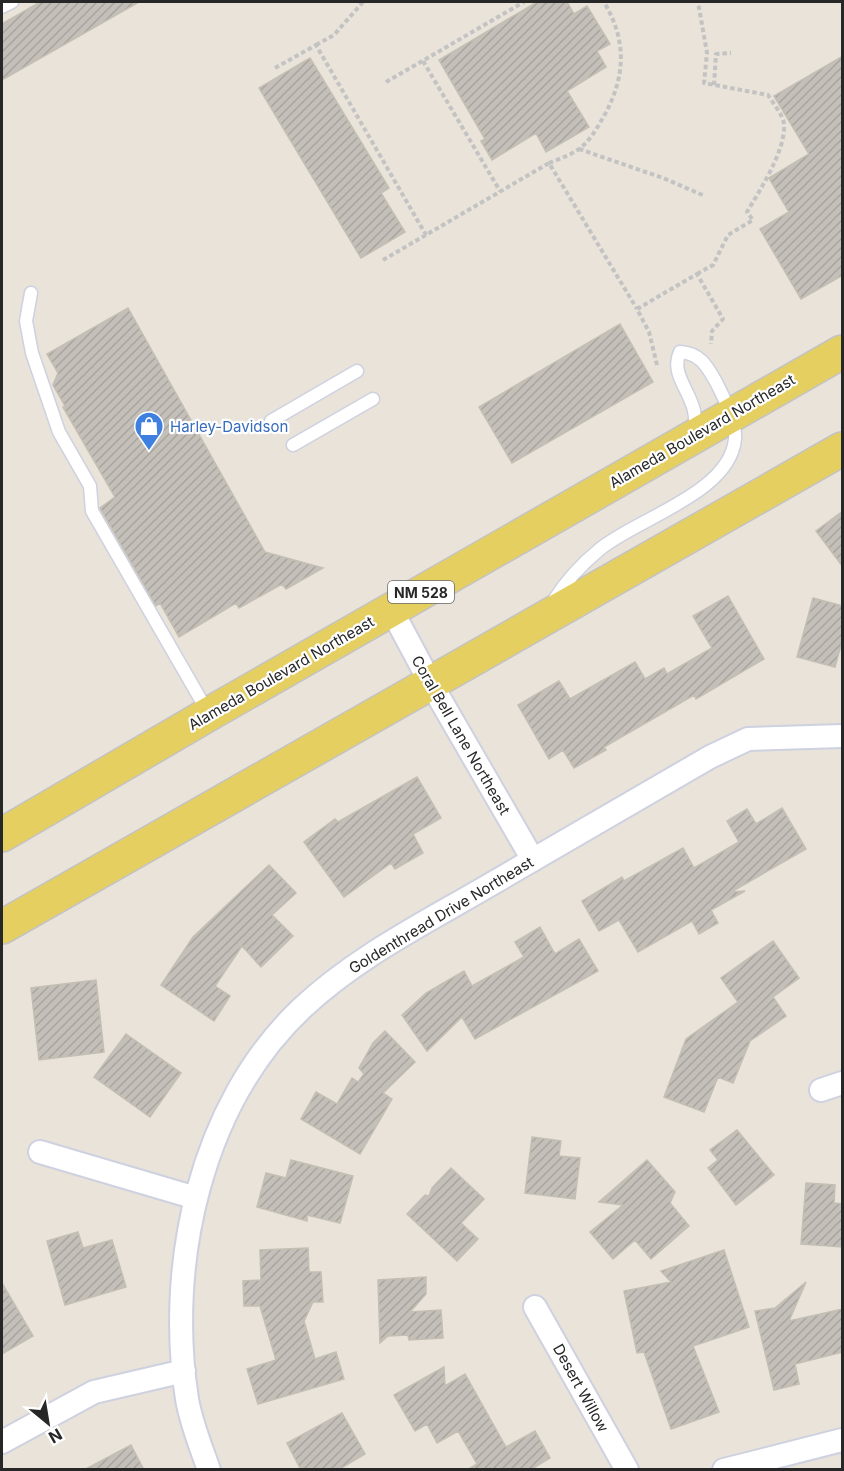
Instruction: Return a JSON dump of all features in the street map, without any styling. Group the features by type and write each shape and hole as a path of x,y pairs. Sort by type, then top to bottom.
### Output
{"main road":[{"name":"Alameda Boulevard Northeast","path":"2,836 208,714 843,352"},
{"path":"2,927 843,449"}],"street":[{"name":"Coral Bell Lane Northeast","path":"391,609 430,682 533,860"},
{"name":"Goldenthread Drive Northeast","path":"209,1470 192,1420 184,1371 180,1327 181,1283 186,1240 196,1198 214,1144 236,1096 279,1034 301,1010 354,966 710,757 748,739 843,736"},
{"path":"821,1090 843,1083"},
{"path":"40,1152 196,1198"},
{"name":"Desert Willow","path":"535,1307 627,1470"},
{"path":"2,1442 94,1392 184,1371"},
{"path":"724,1470 843,1440"}],"lane":[{"path":"2,7 12,2"},
{"path":"31,293 26,321 32,352 59,432 90,486 92,511 208,714"},
{"path":"541,622 577,571 600,549 699,489 719,472 733,450 735,437 730,415 704,362 689,352 680,352 677,367 695,408 695,427 692,437"},
{"path":"271,422 357,371"},
{"path":"293,445 373,399"}],"path":[{"path":"275,68 334,35 363,2"},
{"path":"386,82 524,2"},
{"path":"382,260 549,163 579,149 594,132 614,97 621,72 620,48 613,17 604,2"},
{"path":"637,309 713,265 728,236 753,220 747,212 768,174 782,137 784,122 768,95 704,83 707,53 698,2"},
{"path":"316,45 426,235"},
{"path":"714,85 716,54 731,53"},
{"path":"423,61 500,191"},
{"path":"579,149 663,178 705,196"},
{"path":"549,163 637,309 649,332 654,360 658,368"},
{"path":"697,274 723,319 712,331 711,344 714,349"}],"building":[{"path":"40,2 139,2 2,80 2,24"},
{"path":"537,2 567,2 574,14 587,6 610,44 597,51 606,67 567,91 589,127 546,152 536,133 492,160 481,141 485,139 439,60"},
{"path":"843,56 843,275 801,299 760,229 789,212 769,178 809,154 774,96"},
{"path":"310,58 389,188 381,193 405,232 361,258 259,88"},
{"name":"Harley-Davidson","path":"128,308 265,552 323,568 286,589 282,584 239,608 236,603 179,637 160,603 156,606 100,508 115,497 63,407 65,406 53,385 58,373 47,354"},
{"path":"620,324 653,382 512,463 479,407"},
{"path":"843,511 843,567 816,531"},
{"path":"728,596 764,659 696,699 694,695 604,747 606,750 574,768 563,750 549,759 518,705 559,681 570,699 635,662 645,679 664,668 667,674 712,648 693,616"},
{"path":"813,598 843,606 843,638 835,667 797,657"},
{"path":"417,777 441,818 413,834 423,853 395,869 391,863 344,897 304,842 335,819 338,822"},
{"path":"782,808 806,849 731,892 745,891 711,910 718,923 699,934 692,921 638,952 619,920 599,931 582,901 622,877 624,881 683,848 694,868 739,842 727,821 747,809 756,824"},
{"path":"269,865 296,893 272,915 293,936 261,967 242,946 215,986 230,996 214,1021 161,985 193,937"},
{"path":"540,927 555,954 579,939 598,971 475,1039 462,1017 427,1051 402,1015 426,993 464,971 472,986 524,957 515,942"},
{"path":"773,941 799,978 773,997 786,1016 750,1041 733,1083 718,1077 704,1112 664,1097 686,1039 738,1002 721,978"},
{"path":"96,980 104,1052 39,1060 31,988"},
{"path":"385,1031 415,1062 383,1093 392,1099 360,1154 301,1119 316,1092 337,1104 352,1078 358,1082 364,1074 359,1068 373,1043"},
{"path":"126,1034 181,1073 150,1117 94,1077"},
{"path":"737,1130 774,1175 736,1205 708,1168 718,1160 710,1150"},
{"path":"532,1137 561,1141 559,1156 580,1158 575,1199 525,1193"},
{"path":"291,1160 353,1176 340,1223 307,1215 307,1221 257,1207 266,1173 286,1178"},
{"path":"647,1160 675,1192 670,1203 689,1226 651,1259 635,1240 613,1259 590,1232 623,1205 599,1202"},
{"path":"451,1168 484,1199 461,1223 478,1239 457,1261 407,1214 425,1195 429,1196 432,1188"},
{"path":"806,1183 835,1185 834,1203 843,1204 843,1247 801,1244"},
{"path":"78,1232 83,1248 112,1240 126,1287 65,1305 47,1241"},
{"path":"308,1248 309,1272 321,1272 323,1302 313,1302 304,1321 315,1359 336,1352 344,1379 258,1404 247,1369 276,1360 260,1306 244,1306 243,1281 261,1280 260,1250"},
{"path":"724,1250 749,1327 693,1346 719,1412 671,1429 644,1352 637,1353 624,1291 671,1282 661,1271"},
{"path":"426,1277 426,1294 410,1312 441,1310 443,1338 409,1340 408,1335 388,1336 380,1343 378,1280"},
{"path":"806,1282 789,1321 843,1309 843,1352 795,1364 799,1384 774,1390 755,1311 775,1308"},
{"path":"2,1283 33,1336 2,1354"},
{"path":"444,1367 445,1386 465,1374 506,1447 535,1431 550,1458 530,1470 467,1470 477,1464 458,1431 437,1443 427,1424 415,1431 394,1395"},
{"path":"342,1413 365,1454 338,1470 301,1470 287,1443"},
{"path":"131,1445 144,1470 84,1470"}],"place":[{"name":"Harley-Davidson","path":"149,452"}]}
